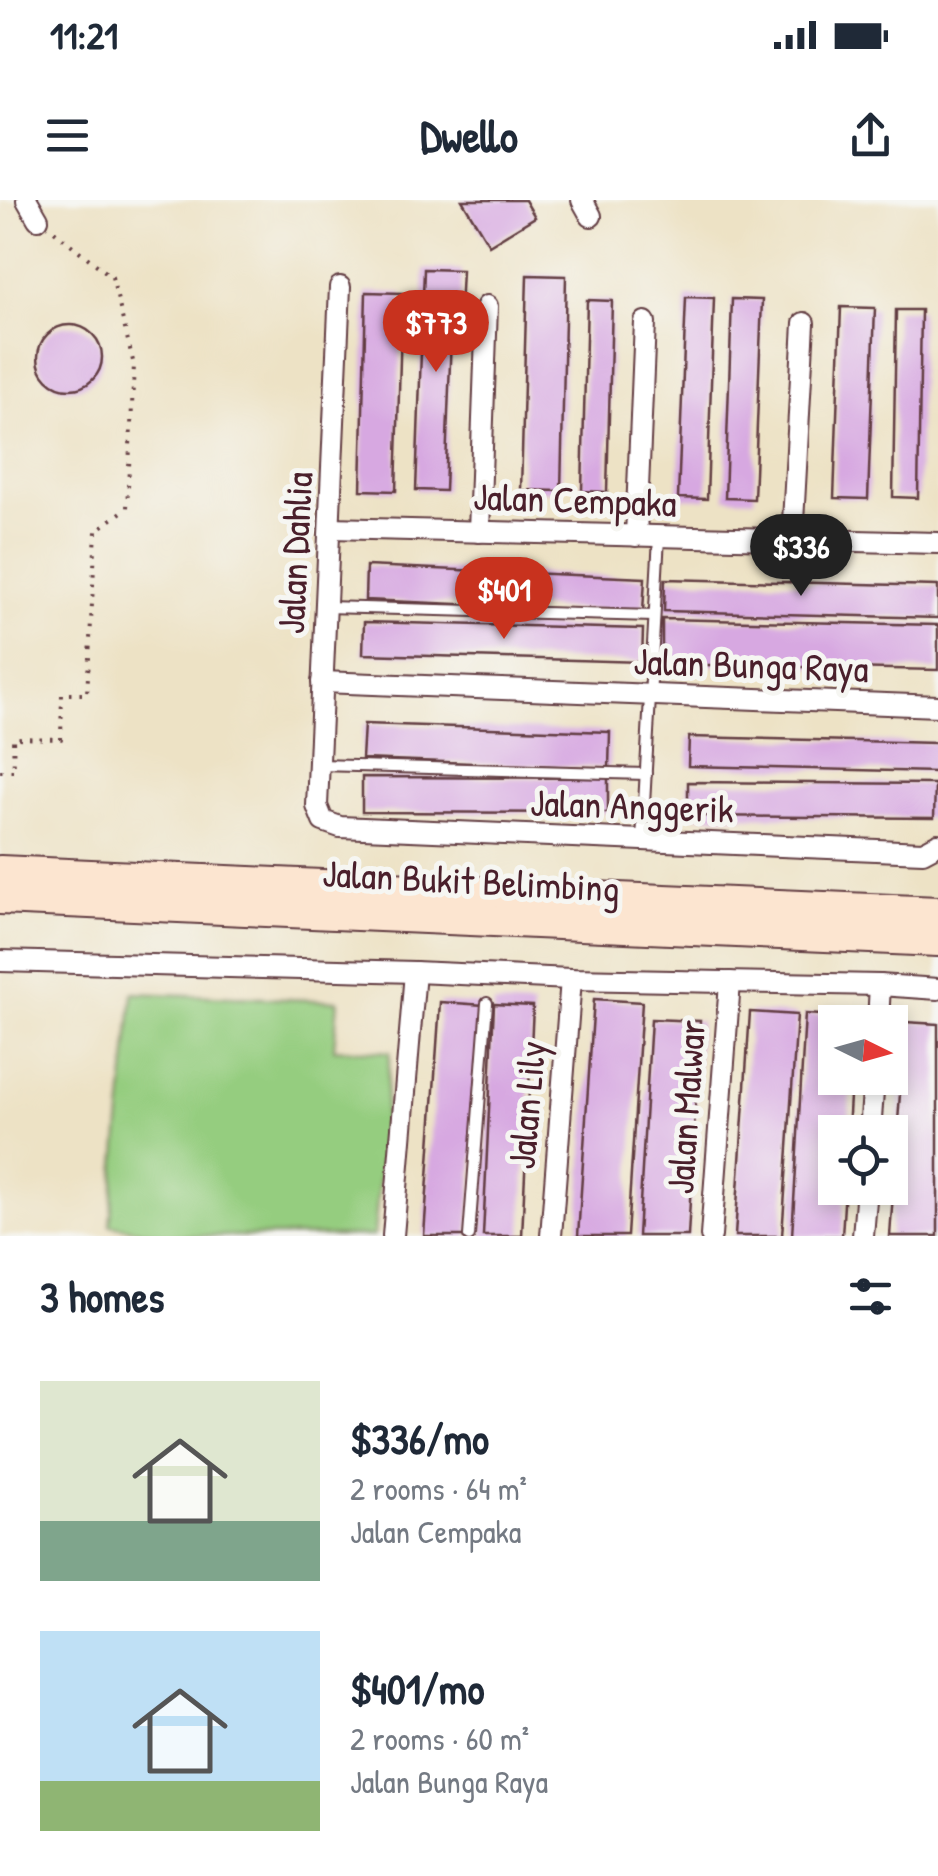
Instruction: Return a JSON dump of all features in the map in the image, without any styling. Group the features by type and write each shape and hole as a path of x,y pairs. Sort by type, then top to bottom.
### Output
{"main road":[{"name":"Jalan Bukit Belimbing","path":"0,871 938,912"},
{"name":"Jalan Bukit Belimbing","path":"0,899 938,941"}],"street":[{"name":"Jalan Dahlia","path":"323,821 317,806 340,287"},
{"path":"480,532 487,306"},
{"path":"636,536 645,322"},
{"path":"792,540 804,323"},
{"name":"Jalan Cempaka","path":"330,528 938,543"},
{"name":"Jalan Bunga Raya","path":"322,682 938,706"},
{"name":"Jalan Anggerik","path":"323,821 340,828 924,852 938,844"},
{"path":"0,960 938,989"},
{"path":"393,1236 416,972"},
{"name":"Jalan Lily","path":"551,1236 572,979"},
{"name":"Jalan Malwar","path":"711,1236 730,982"},
{"path":"879,1005 880,985"},
{"path":"864,1236 866,1205"}],"lane":[{"path":"642,841 658,536"},
{"path":"326,607 654,616"},
{"path":"319,765 646,774"},
{"path":"469,1236 487,1003"}],"path":[{"path":"0,771 14,771 13,738 61,739 62,694 86,694 96,532 127,508 134,365 112,277 33,209"}],"green space":[{"path":"133,993 338,1001 334,1049 390,1052 374,1236 169,1236 110,1225"}],"building":[{"path":"462,200 525,200 535,217 489,245"},
{"path":"424,269 462,270 460,312 452,311 445,491 416,490"},
{"path":"527,275 566,276 561,491 521,490"},
{"path":"366,292 402,293 396,491 361,490"},
{"path":"686,297 714,298 707,499 678,498"},
{"path":"732,299 762,300 754,499 725,498"},
{"path":"587,300 612,301 607,492 582,491"},
{"path":"841,307 875,308 868,499 834,498"},
{"path":"896,310 921,310 918,498 893,497"},
{"path":"70,325 93,334 102,357 93,380 70,389 47,380 38,357 47,334"},
{"path":"366,566 645,578 643,612 365,600"},
{"path":"665,579 938,586 938,618 664,611"},
{"path":"662,619 938,625 938,670 662,664"},
{"path":"364,622 643,629 642,662 363,654"},
{"path":"364,724 610,732 609,768 362,759"},
{"path":"689,737 937,743 936,772 688,766"},
{"path":"362,777 608,778 608,813 362,812"},
{"path":"688,782 935,784 934,818 688,816"},
{"path":"594,999 642,1002 627,1236 578,1236"},
{"path":"440,1002 484,1005 468,1236 424,1236"},
{"path":"494,1004 533,1006 522,1236 483,1236"},
{"path":"750,1012 797,1015 782,1236 735,1236"},
{"path":"805,1014 818,1015 818,1095 850,1095 849,1115 818,1115 818,1205 844,1205 842,1236 792,1236"},
{"path":"651,1019 700,1021 688,1236 638,1236"},
{"path":"908,1022 938,1024 938,1236 890,1236 892,1205 908,1205 908,1115 898,1115 900,1095 908,1095"}]}
